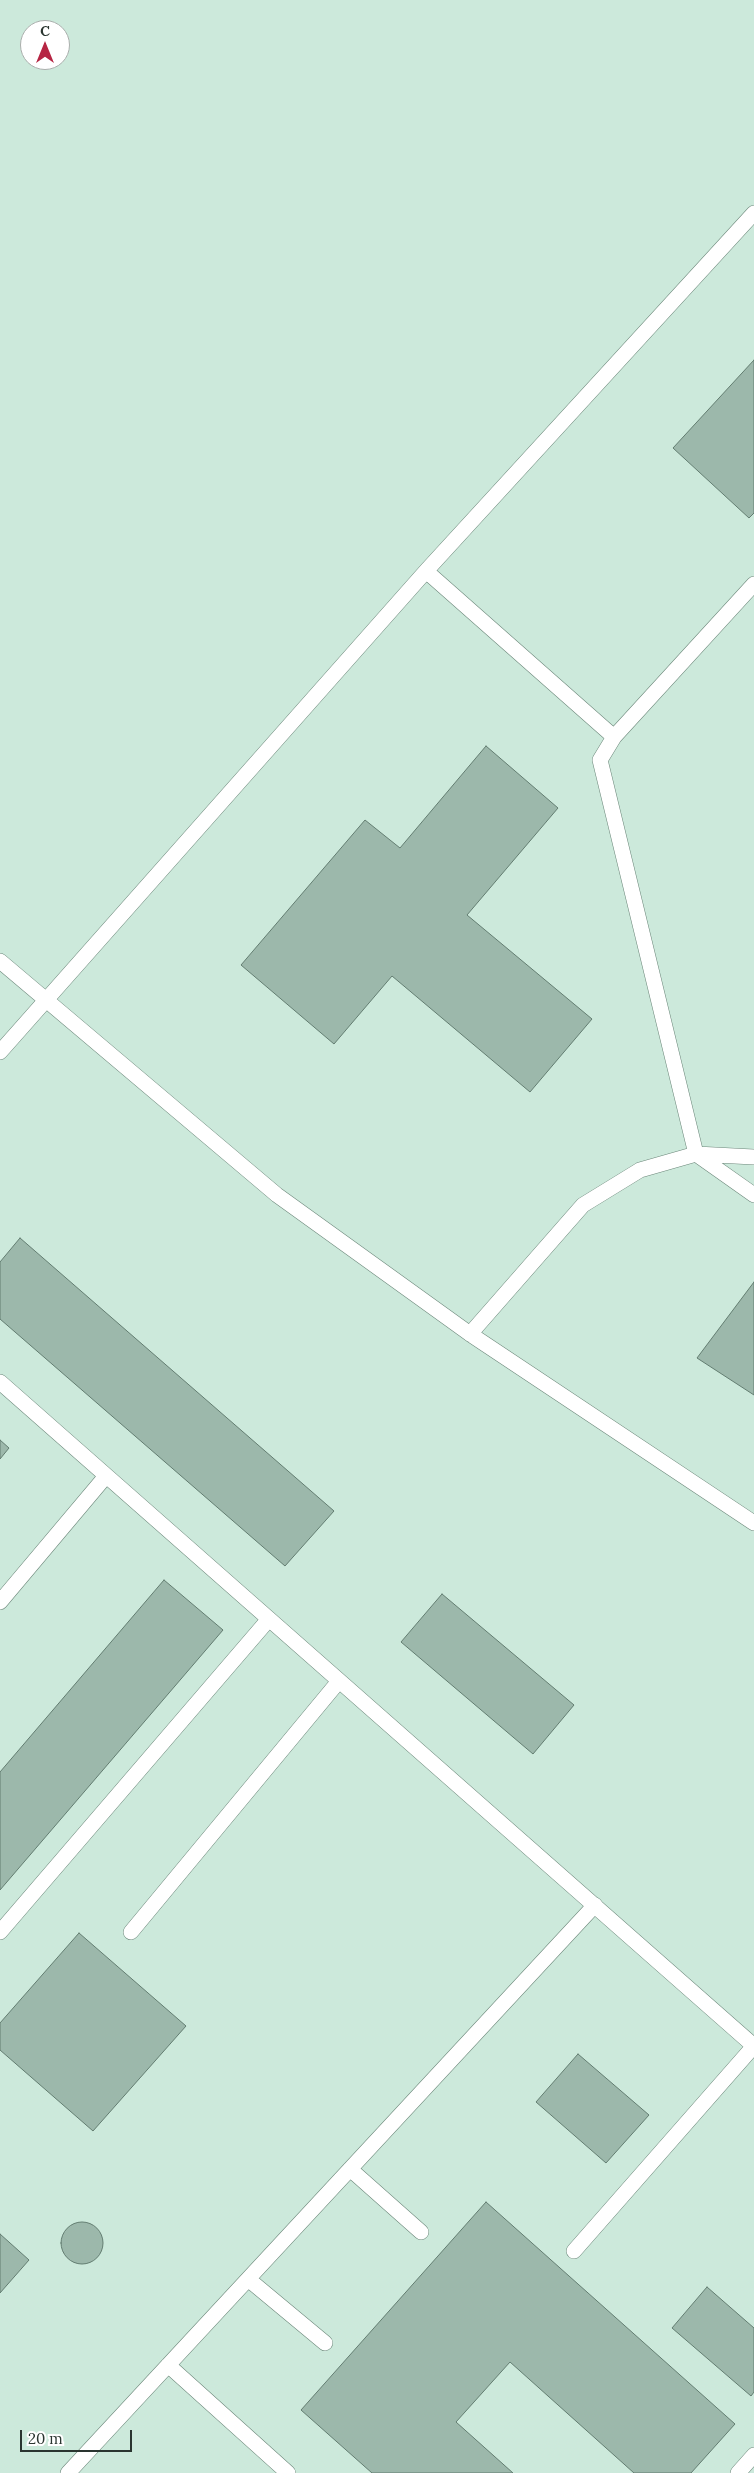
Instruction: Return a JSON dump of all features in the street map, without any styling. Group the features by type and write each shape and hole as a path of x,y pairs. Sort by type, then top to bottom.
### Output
{"lane":[{"path":"0,1052 48,1001 426,571 754,213"},
{"path":"426,571 614,737"},
{"path":"754,584 614,737 600,760 696,1154 754,1195"},
{"path":"0,960 277,1195 470,1334 754,1523"},
{"path":"470,1334 583,1205 640,1170 696,1154 754,1157"},
{"path":"0,1382 754,2046 574,2251"},
{"path":"0,1602 106,1476"},
{"path":"0,1932 268,1619"},
{"path":"131,1932 339,1680"},
{"path":"68,2473 595,1905"},
{"path":"350,2169 421,2232"},
{"path":"248,2279 325,2343"},
{"path":"168,2366 288,2473"},
{"path":"738,2473 754,2455"}],"building":[{"path":"754,360 754,513 749,518 673,448"},
{"path":"486,746 558,808 467,915 592,1019 530,1092 392,976 334,1044 241,965 365,820 400,848"},
{"path":"20,1238 334,1511 285,1566 0,1319 0,1262"},
{"path":"754,1282 754,1395 697,1358"},
{"path":"0,1440 9,1448 0,1459"},
{"path":"164,1580 223,1630 0,1890 0,1772"},
{"path":"442,1594 574,1705 533,1754 401,1642"},
{"path":"79,1933 186,2026 93,2131 0,2050 0,2023"},
{"path":"578,2054 649,2115 606,2163 536,2102"},
{"path":"486,2202 735,2424 691,2473 634,2473 510,2362 456,2422 513,2473 372,2473 301,2410"},
{"path":"82,2222 97,2228 103,2243 97,2258 82,2264 67,2258 61,2243 67,2228"},
{"path":"0,2234 29,2260 0,2293"},
{"path":"707,2287 754,2328 754,2392 751,2396 672,2328"}]}
